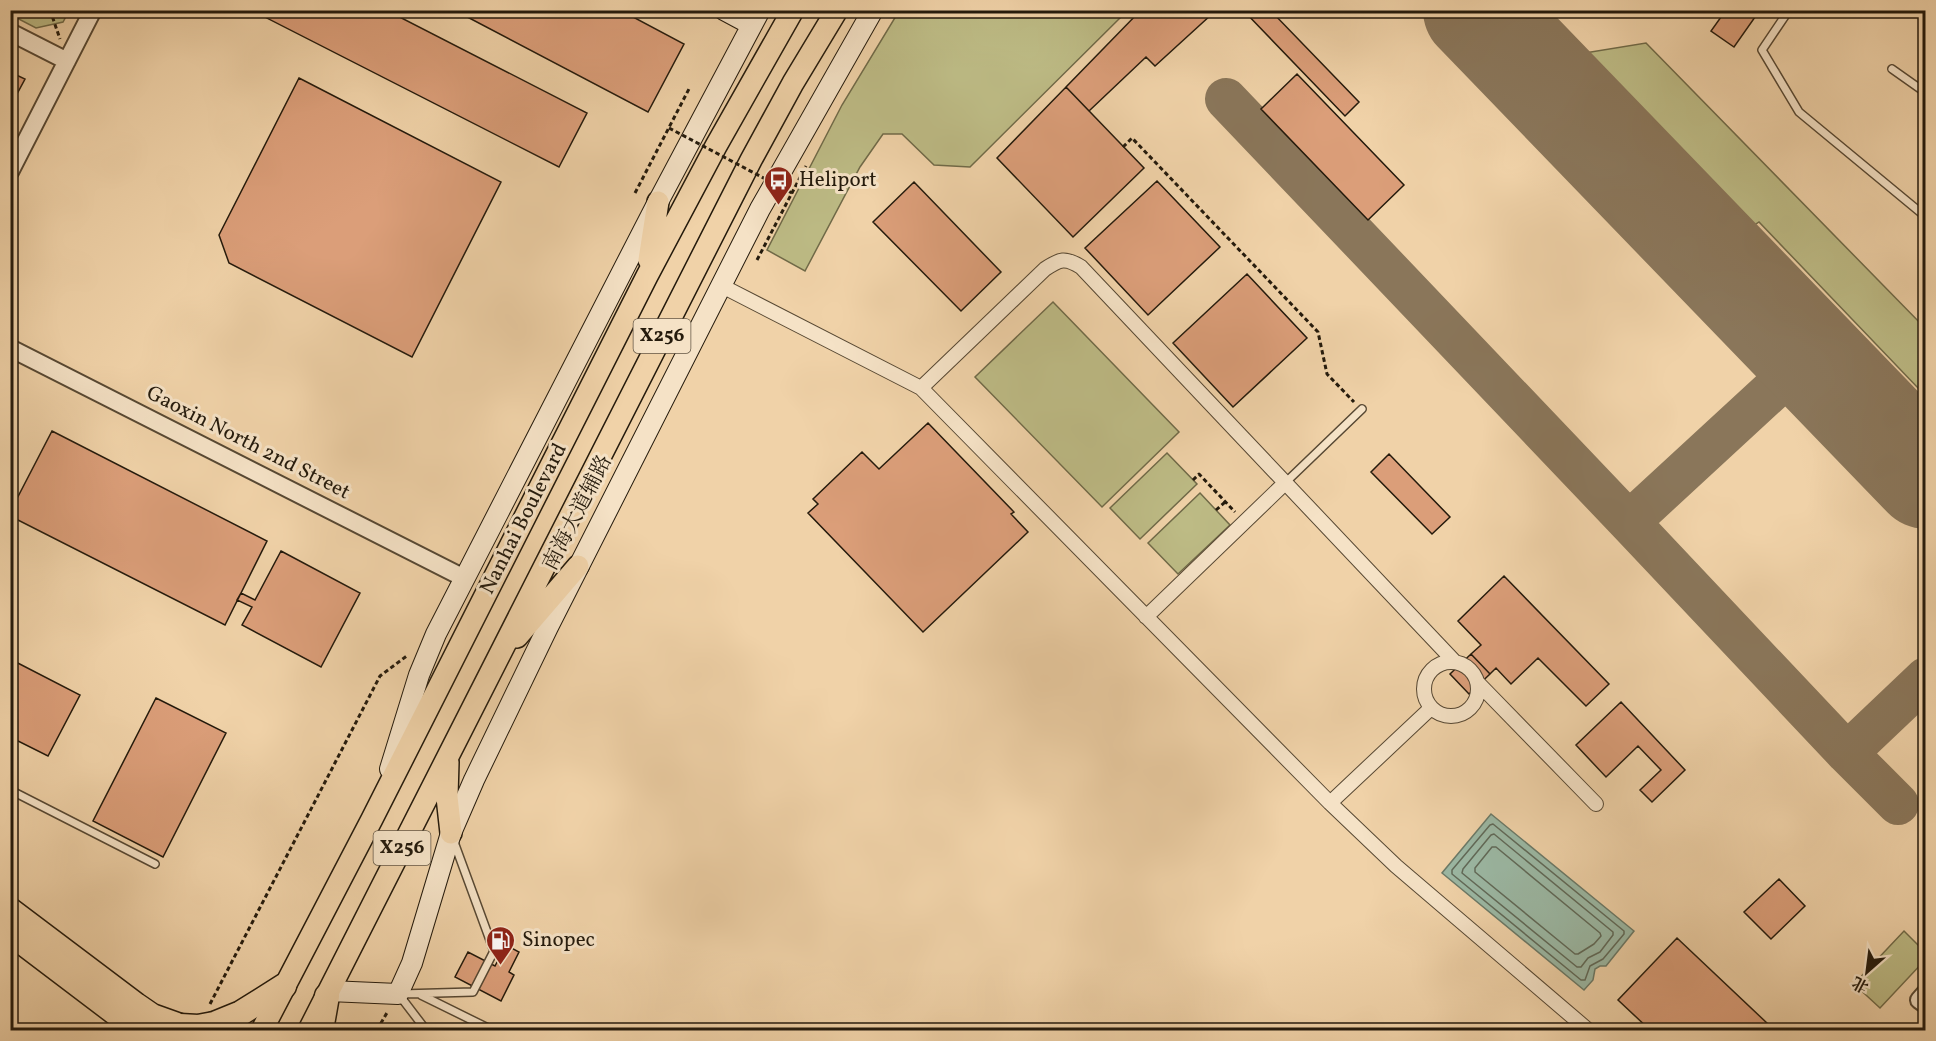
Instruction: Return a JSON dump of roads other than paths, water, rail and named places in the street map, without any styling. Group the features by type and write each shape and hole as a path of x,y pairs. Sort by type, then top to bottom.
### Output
{"highway":[{"path":"10,910 135,1005 152,1016 180,1026 198,1027 212,1015 241,1013 284,986"},
{"path":"10,933 138,1030"},
{"path":"321,1030 328,994"}],"main road":[{"path":"372,819 427,653 658,202 756,18 724,10"},
{"name":"Nanhai Boulevard","path":"262,1030 372,819 647,276 716,146 793,10"},
{"name":"Nanhai Boulevard","path":"309,1030 751,160 837,10"},
{"name":"南海大道辅路","path":"398,994 408,975 416,951 451,833 474,780 578,566 720,285 760,209 873,10"},
{"path":"647,276 658,202"},
{"path":"494,665 578,566"},
{"path":"448,757 447,797 451,833"},
{"path":"328,994 398,994"}],"street":[{"path":"10,172 93,10"},
{"path":"10,32 67,61"},
{"path":"921,388 1045,270 1057,261 1070,260 1081,267 1454,661"},
{"path":"720,285 921,388 1330,803 1396,866 1588,1030"},
{"name":"Gaoxin North 2nd Street","path":"10,348 464,578"},
{"path":"1146,616 1285,483"},
{"path":"1478,683 1476,700 1464,713 1447,716 1431,708 1424,693 1426,677 1430,670 1445,662 1462,663 1475,675 1478,683 1596,804"},
{"path":"1330,803 1431,708"}],"lane":[{"path":"1789,10 1762,50 1799,112 1926,217"},
{"path":"1892,69 1926,93"},
{"path":"1285,483 1362,410"},
{"path":"10,790 155,864"},
{"path":"398,994 473,992 494,951 451,833"},
{"path":"419,993 492,1030"},
{"path":"398,994 426,1030"}],"water":[{"path":"1491,814 1634,931 1606,966 1595,969 1593,980 1584,990 1442,873"}],"place":[{"name":"Heliport","path":"778,206"},
{"name":"Sinopec","path":"501,966"}]}
